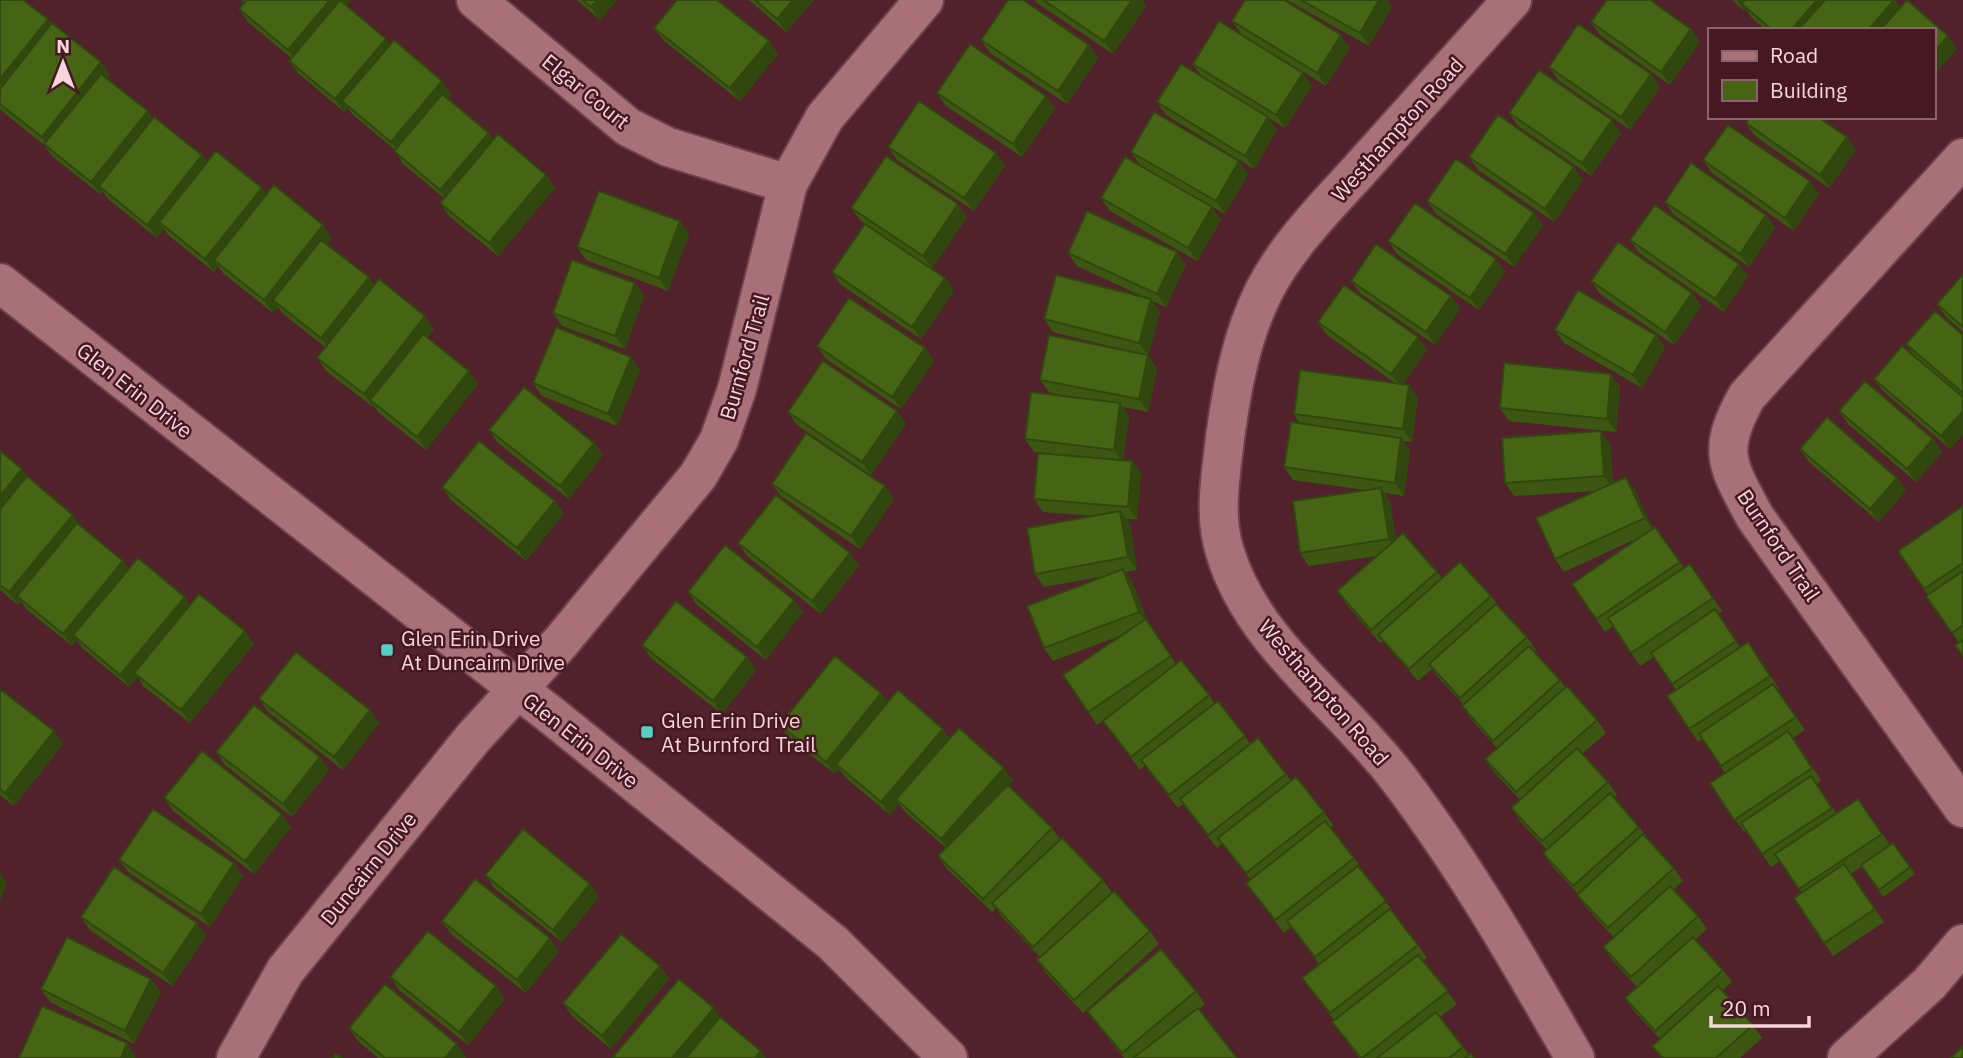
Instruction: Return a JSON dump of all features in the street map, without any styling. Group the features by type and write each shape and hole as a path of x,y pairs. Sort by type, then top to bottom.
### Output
{"street":[{"name":"Elgar Court","path":"476,0 628,127 668,147 789,184"},
{"name":"Burnford Trail","path":"517,690 676,504 719,440 761,301 789,184 825,117 924,0"},
{"name":"Westhampton Road","path":"1512,0 1292,247 1264,290 1233,380 1219,487 1219,518 1224,550 1239,589 1276,641 1364,737 1432,824 1503,933 1575,1058"},
{"name":"Burnford Trail","path":"1963,159 1747,396 1730,425 1726,449 1733,475 1755,517 1963,808"},
{"name":"Glen Erin Drive","path":"0,284 517,690 833,943 948,1058"},
{"name":"Duncairn Drive","path":"236,1058 285,971 473,738 517,690"},
{"path":"1847,1058 1928,984 1963,944"}],"building":[{"path":"0,0 23,0 48,19 0,79"},
{"path":"247,0 330,0 288,50 239,9"},
{"path":"340,0 386,39 335,99 289,61"},
{"path":"583,0 597,0 591,7"},
{"path":"677,0 717,0 769,41 730,88 654,28"},
{"path":"755,0 793,0 777,19"},
{"path":"1008,0 1023,0 1089,45 1058,91 981,40"},
{"path":"1043,0 1132,0 1104,41"},
{"path":"1245,0 1284,0 1341,35 1317,73 1232,21"},
{"path":"1301,0 1379,0 1360,33"},
{"path":"1607,0 1650,0 1691,29 1661,72 1591,22"},
{"path":"1745,0 1817,0 1793,28 1770,28 1742,4"},
{"path":"1825,0 1894,0 1870,28 1800,28"},
{"path":"1907,0 1948,36 1935,51 1935,28 1882,28"},
{"path":"1219,21 1303,73 1276,115 1193,64"},
{"path":"52,23 101,62 42,137 0,104 0,89"},
{"path":"1578,24 1651,74 1621,117 1549,67"},
{"path":"394,40 442,81 391,142 342,101"},
{"path":"970,44 1046,96 1013,144 937,93"},
{"path":"1181,64 1268,117 1245,156 1157,102"},
{"path":"1539,70 1612,120 1582,163 1509,113"},
{"path":"101,74 148,111 91,182 44,144"},
{"path":"442,94 489,133 440,190 394,151"},
{"path":"919,101 996,153 964,198 888,147"},
{"path":"1154,112 1239,161 1216,201 1131,152"},
{"path":"1498,115 1574,167 1545,209 1469,157"},
{"path":"154,117 202,155 147,225 99,186"},
{"path":"1749,119 1821,119 1847,137 1820,175 1746,123"},
{"path":"1728,125 1810,181 1785,218 1703,160"},
{"path":"498,134 546,175 489,243 440,203"},
{"path":"216,151 262,188 205,259 159,222"},
{"path":"886,156 958,204 923,256 851,208"},
{"path":"1125,157 1212,207 1188,248 1101,198"},
{"path":"1456,159 1534,213 1505,254 1427,201"},
{"path":"1691,163 1766,215 1740,254 1665,202"},
{"path":"274,185 323,225 264,300 214,260"},
{"path":"599,191 680,221 659,278 577,247"},
{"path":"1415,203 1496,259 1470,298 1388,241"},
{"path":"1655,205 1739,264 1715,299 1630,240"},
{"path":"1087,211 1177,252 1157,294 1068,253"},
{"path":"865,224 945,278 912,327 832,272"},
{"path":"321,240 369,277 321,338 273,300"},
{"path":"1618,242 1692,293 1665,332 1591,281"},
{"path":"1376,244 1451,296 1426,332 1351,281"},
{"path":"572,260 635,283 615,336 553,313"},
{"path":"1963,274 1963,327 1937,304"},
{"path":"1056,275 1151,299 1139,343 1044,319"},
{"path":"379,279 425,316 364,394 317,358"},
{"path":"1344,285 1418,337 1391,374 1318,322"},
{"path":"1578,290 1656,335 1633,375 1555,330"},
{"path":"849,298 925,348 892,397 817,346"},
{"path":"1935,311 1963,335 1963,393 1906,344"},
{"path":"556,327 631,357 608,414 533,383"},
{"path":"423,334 469,371 417,437 370,400"},
{"path":"1049,335 1148,355 1139,399 1040,380"},
{"path":"1902,346 1963,397 1963,411 1941,436 1874,379"},
{"path":"823,361 897,411 862,462 788,412"},
{"path":"1504,363 1611,374 1607,419 1500,408"},
{"path":"1300,370 1409,385 1403,429 1294,414"},
{"path":"1865,381 1933,439 1907,469 1839,411"},
{"path":"524,387 594,443 560,486 489,430"},
{"path":"1031,392 1120,403 1114,450 1025,439"},
{"path":"1827,417 1897,478 1870,509 1800,449"},
{"path":"1291,422 1401,438 1395,483 1284,467"},
{"path":"1601,431 1604,476 1505,483 1502,438"},
{"path":"806,433 885,486 851,536 772,484"},
{"path":"479,441 555,501 517,548 442,487"},
{"path":"0,451 22,469 0,496"},
{"path":"1038,453 1132,461 1128,507 1034,499"},
{"path":"27,476 73,515 9,592 0,585 0,509"},
{"path":"1626,477 1645,518 1555,559 1536,518"},
{"path":"1381,488 1389,539 1300,553 1293,501"},
{"path":"776,495 850,553 812,601 738,543"},
{"path":"1963,506 1963,563 1924,589 1898,551"},
{"path":"1120,511 1128,557 1035,574 1027,528"},
{"path":"77,523 123,561 63,634 17,596"},
{"path":"1655,527 1680,562 1596,619 1572,584"},
{"path":"1403,533 1437,572 1371,630 1337,591"},
{"path":"725,545 794,600 757,647 688,592"},
{"path":"138,558 185,597 120,675 73,635"},
{"path":"1460,562 1491,596 1409,669 1378,635"},
{"path":"1690,564 1713,598 1631,653 1608,618"},
{"path":"1123,569 1139,612 1044,648 1027,606"},
{"path":"1963,571 1963,625 1952,633 1926,596"},
{"path":"199,594 245,631 181,710 134,673"},
{"path":"676,601 747,657 713,701 642,645"},
{"path":"1496,604 1527,637 1460,698 1429,664"},
{"path":"1715,609 1736,641 1672,684 1651,653"},
{"path":"1146,619 1171,656 1088,712 1063,675"},
{"path":"1963,640 1963,656 1955,645"},
{"path":"1748,642 1770,676 1689,729 1667,696"},
{"path":"1529,646 1560,680 1493,741 1462,706"},
{"path":"296,652 370,710 334,757 259,699"},
{"path":"835,656 881,693 826,762 780,725"},
{"path":"1181,660 1209,695 1131,757 1103,721"},
{"path":"1773,684 1796,717 1721,766 1699,734"},
{"path":"1567,686 1597,720 1516,792 1485,759"},
{"path":"0,689 54,731 5,793 0,789"},
{"path":"898,690 943,729 881,802 836,764"},
{"path":"1218,701 1245,736 1169,795 1141,760"},
{"path":"254,705 320,757 283,804 216,752"},
{"path":"959,728 1004,768 941,839 896,799"},
{"path":"1788,731 1812,768 1734,820 1710,783"},
{"path":"1258,738 1286,774 1208,835 1180,799"},
{"path":"1577,748 1608,782 1542,841 1511,808"},
{"path":"202,751 282,814 245,861 164,798"},
{"path":"1811,776 1832,808 1762,854 1741,823"},
{"path":"1296,777 1324,812 1246,873 1218,838"},
{"path":"1008,785 1052,828 983,899 938,856"},
{"path":"1610,793 1639,827 1573,886 1543,853"},
{"path":"1858,799 1882,834 1799,889 1775,854"},
{"path":"153,809 234,863 201,914 119,860"},
{"path":"1325,821 1354,858 1275,920 1246,883"},
{"path":"523,829 590,884 553,930 485,875"},
{"path":"1643,834 1674,868 1608,928 1577,895"},
{"path":"1062,838 1103,880 1033,947 992,903"},
{"path":"1893,843 1910,867 1879,890 1861,865"},
{"path":"1844,864 1875,909 1824,943 1794,898"},
{"path":"1358,866 1386,901 1315,957 1287,921"},
{"path":"114,867 197,923 163,973 81,917"},
{"path":"475,879 550,938 517,980 442,921"},
{"path":"1670,886 1698,916 1631,977 1603,947"},
{"path":"1114,891 1150,931 1074,1000 1037,960"},
{"path":"1390,909 1418,945 1330,1013 1302,978"},
{"path":"428,931 496,986 459,1032 390,977"},
{"path":"621,934 660,966 602,1036 563,1003"},
{"path":"67,937 151,979 125,1031 41,989"},
{"path":"1693,937 1723,970 1655,1031 1625,998"},
{"path":"1161,949 1196,991 1122,1053 1087,1011"},
{"path":"1418,955 1448,991 1361,1058 1332,1022"},
{"path":"679,979 714,1008 672,1058 612,1058"},
{"path":"385,984 457,1044 445,1058 385,1058 349,1028"},
{"path":"1718,986 1753,1025 1716,1058 1663,1058 1652,1046"},
{"path":"42,1006 127,1043 121,1058 19,1058"},
{"path":"1198,1008 1236,1057 1133,1058"},
{"path":"1436,1012 1463,1047 1449,1058 1377,1058"},
{"path":"720,1017 761,1051 755,1058 686,1058"},
{"path":"1963,1046 1963,1058 1951,1058"}],"place":[{"name":"Glen Erin Drive At Duncairn Drive","path":"387,650"},
{"name":"Glen Erin Drive At Burnford Trail","path":"647,732"}]}
